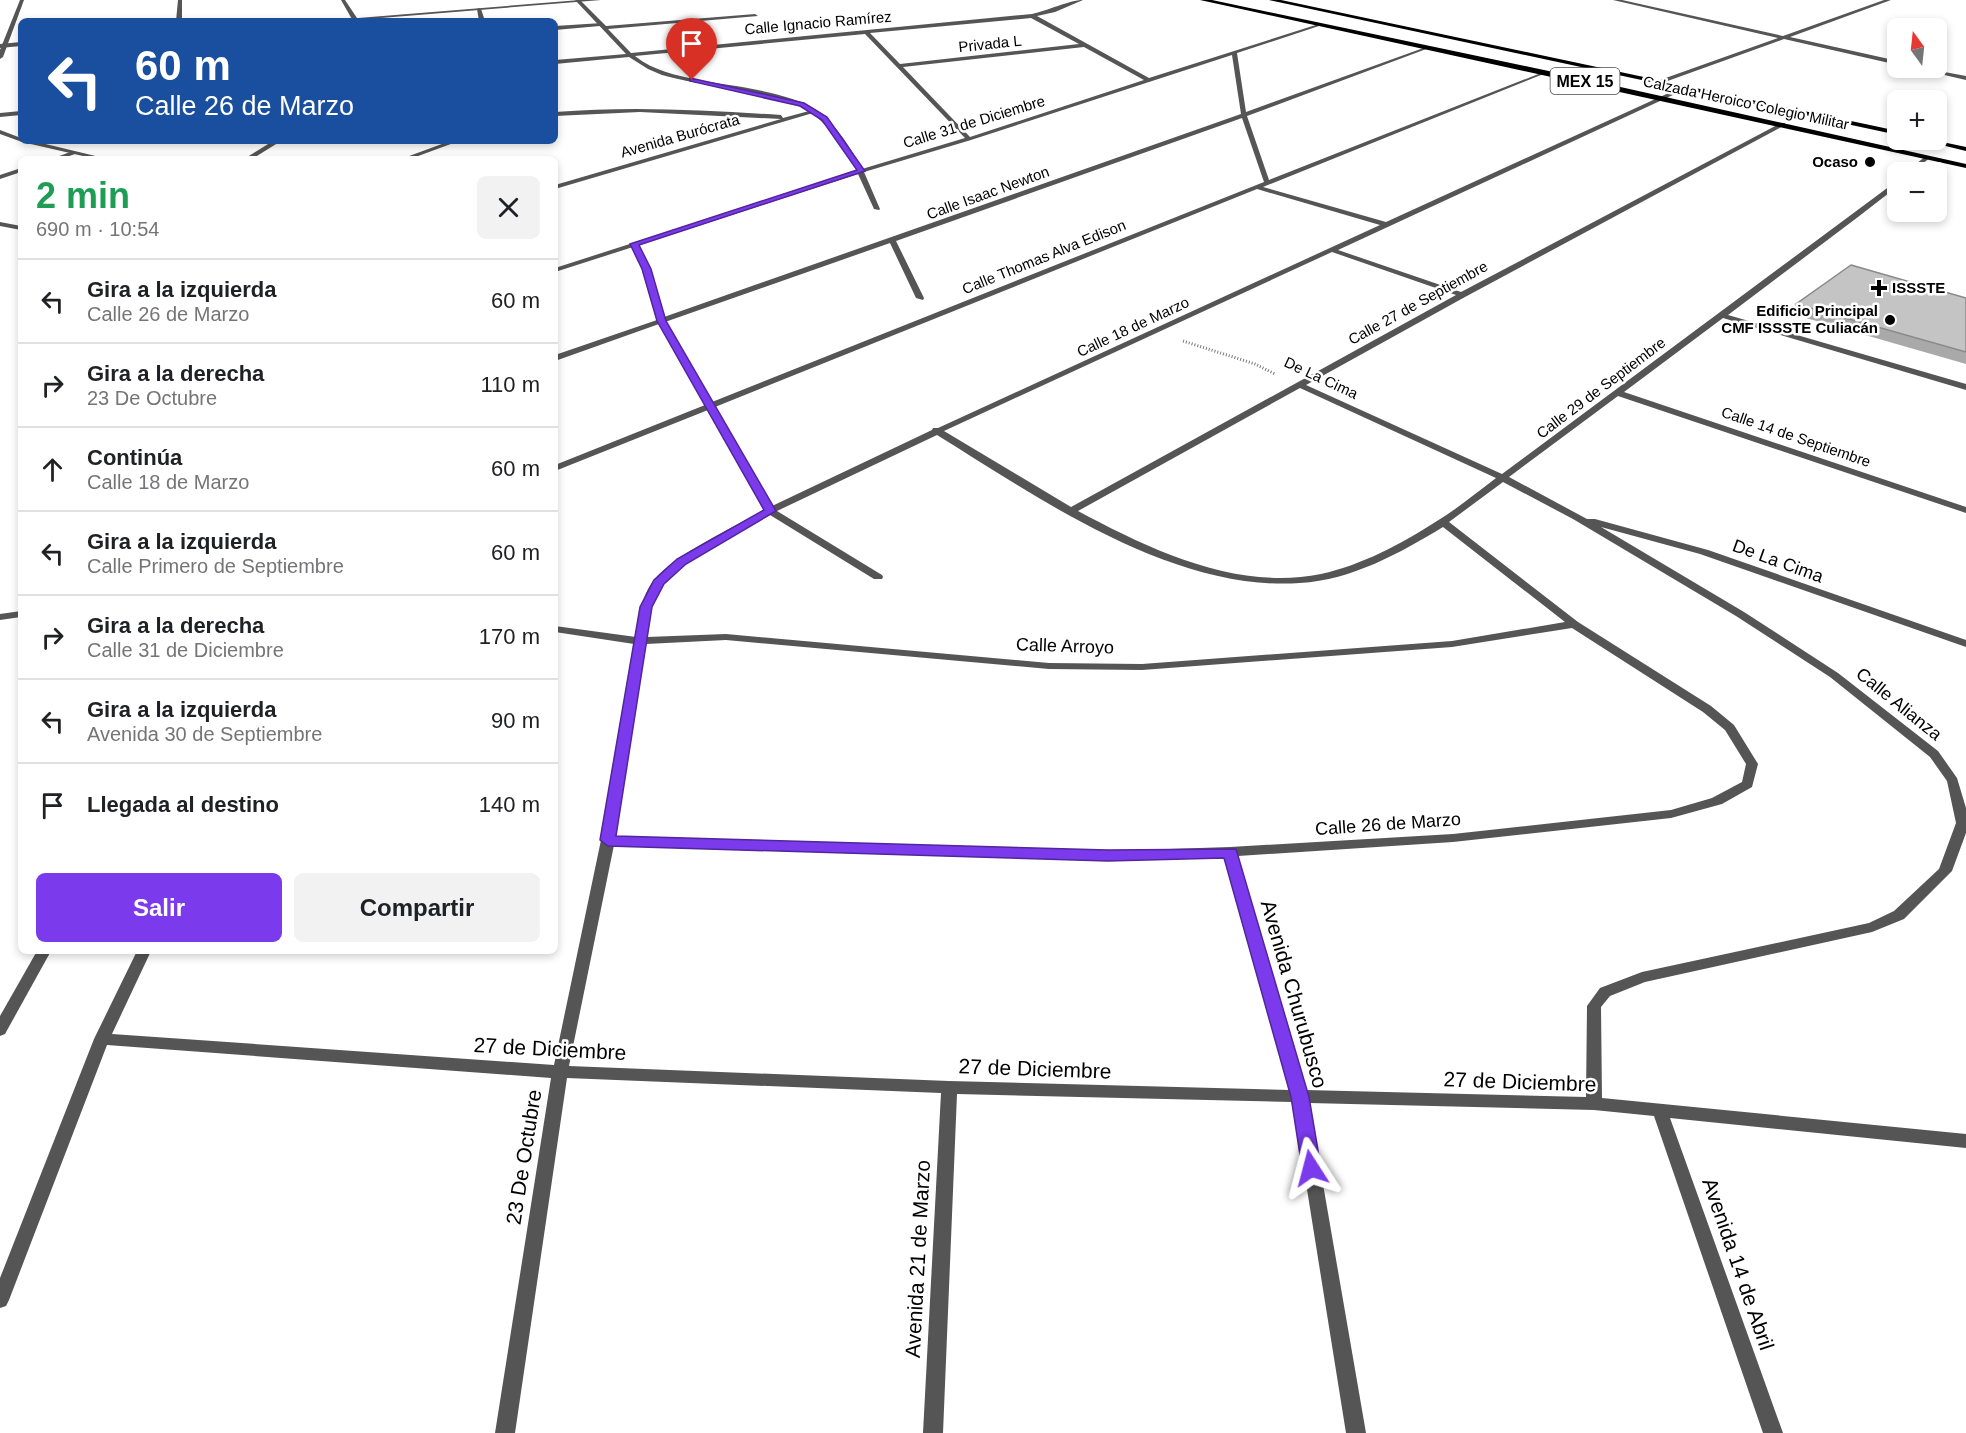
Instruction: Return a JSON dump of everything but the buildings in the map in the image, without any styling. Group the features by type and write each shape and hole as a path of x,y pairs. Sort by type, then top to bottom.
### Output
{"main road":[{"name":"Calzada Heroico Colegio Militar","path":"1203,0 1784,124 1966,166"},
{"name":"Calzada Heroico Colegio Militar","path":"1272,0 1887,131"},
{"path":"1947,145 1966,149"}],"street":[{"path":"0,57 2,46 22,0"},
{"path":"179,18 180,0"},
{"path":"343,0 355,18"},
{"path":"378,18 599,0"},
{"name":"Calle Ignacio Ramírez","path":"558,62 1032,16 1082,0"},
{"path":"1616,0 1887,61"},
{"path":"1662,81 1889,0"},
{"path":"578,1 631,55 649,68 781,99 814,111 824,119 862,171 877,209"},
{"path":"479,9 481,18"},
{"path":"558,28 755,16"},
{"path":"1032,16 1148,80"},
{"name":"Calle 31 de Diciembre","path":"558,269 969,139 1320,24"},
{"path":"866,32 969,139"},
{"path":"2,46 18,44"},
{"name":"Privada L","path":"897,66 1086,45"},
{"name":"Calle Isaac Newton","path":"558,357 894,241 1244,116 1427,47"},
{"path":"1233,52 1244,116 1267,182"},
{"name":"Calle Thomas Alva Edison","path":"558,467 1544,72"},
{"path":"1947,74 1966,78"},
{"name":"Calle 18 de Marzo","path":"640,641 646,607 658,582 681,561 770,511 936,430 1686,87"},
{"path":"558,114 641,111 788,118"},
{"name":"Avenida Burócrata","path":"558,186 814,111"},
{"path":"0,115 18,113"},
{"name":"Calle 27 de Septiembre","path":"1069,512 1462,295 1784,124"},
{"path":"0,132 4,138"},
{"path":"36,144 90,156"},
{"path":"252,156 273,144"},
{"path":"413,156 447,144"},
{"path":"64,156 74,153"},
{"path":"1922,162 1928,157"},
{"path":"0,177 18,171"},
{"path":"1256,187 1387,225"},
{"name":"Calle 29 de Septiembre","path":"936,430 1069,512 1150,549 1227,576 1270,582 1301,580 1348,571 1394,552 1443,522 1887,191"},
{"path":"0,224 18,227"},
{"path":"894,241 920,298"},
{"path":"634,244 646,269 661,321 770,511 878,578"},
{"path":"1332,250 1462,295"},
{"path":"1720,315 1966,387"},
{"name":"De La Cima","path":"1300,385 1503,478"},
{"name":"Calle 14 de Septiembre","path":"1617,393 1966,510"},
{"name":"Calle Alianza","path":"1503,478 1740,614 1834,675 1934,754 1953,781 1963,823 1945,871 1899,915 1872,927 1642,977 1605,992 1594,1006 1594,1104"},
{"name":"De La Cima","path":"1576,518 1704,552 1966,644"},
{"name":"Calle 26 de Marzo","path":"608,840 1108,856 1230,852 1453,838 1671,814 1717,801 1748,784 1752,764 1730,728 1707,709 1574,624 1443,522"},
{"path":"0,617 18,614"},
{"name":"Calle Arroyo","path":"558,629 640,641 726,637 1049,666 1142,667 1452,644 1574,624"},
{"name":"23 De Octubre","path":"505,1433 560,1072 608,840 640,641"},
{"path":"1953,781 1966,786"},
{"name":"Avenida Churubusco","path":"1230,852 1300,1097 1356,1433"},
{"path":"0,1030 42,954"},
{"path":"0,1300 102,1038 143,954"},
{"name":"27 de Diciembre","path":"102,1038 560,1072 949,1087 1594,1104 1966,1142"},
{"name":"Avenida 21 de Marzo","path":"933,1433 949,1087"},
{"name":"Avenida 14 de Abril","path":"1660,1111 1773,1433"}],"path":[{"name":"De La Cima","path":"1154,332 1255,364 1300,385"}],"place":[{"name":"Ocaso","path":"1870,162"},
{"name":"ISSSTE","path":"1879,288"},
{"name":"Edificio Principal CMF ISSSTE Culiacán","path":"1890,320"}],"route":[{"path":"692,80 781,99 814,111 824,119 862,171 634,244 646,269 661,321 770,511 681,561 658,582 646,607 608,840 1108,856 1230,852 1300,1097 1311,1168"}]}
